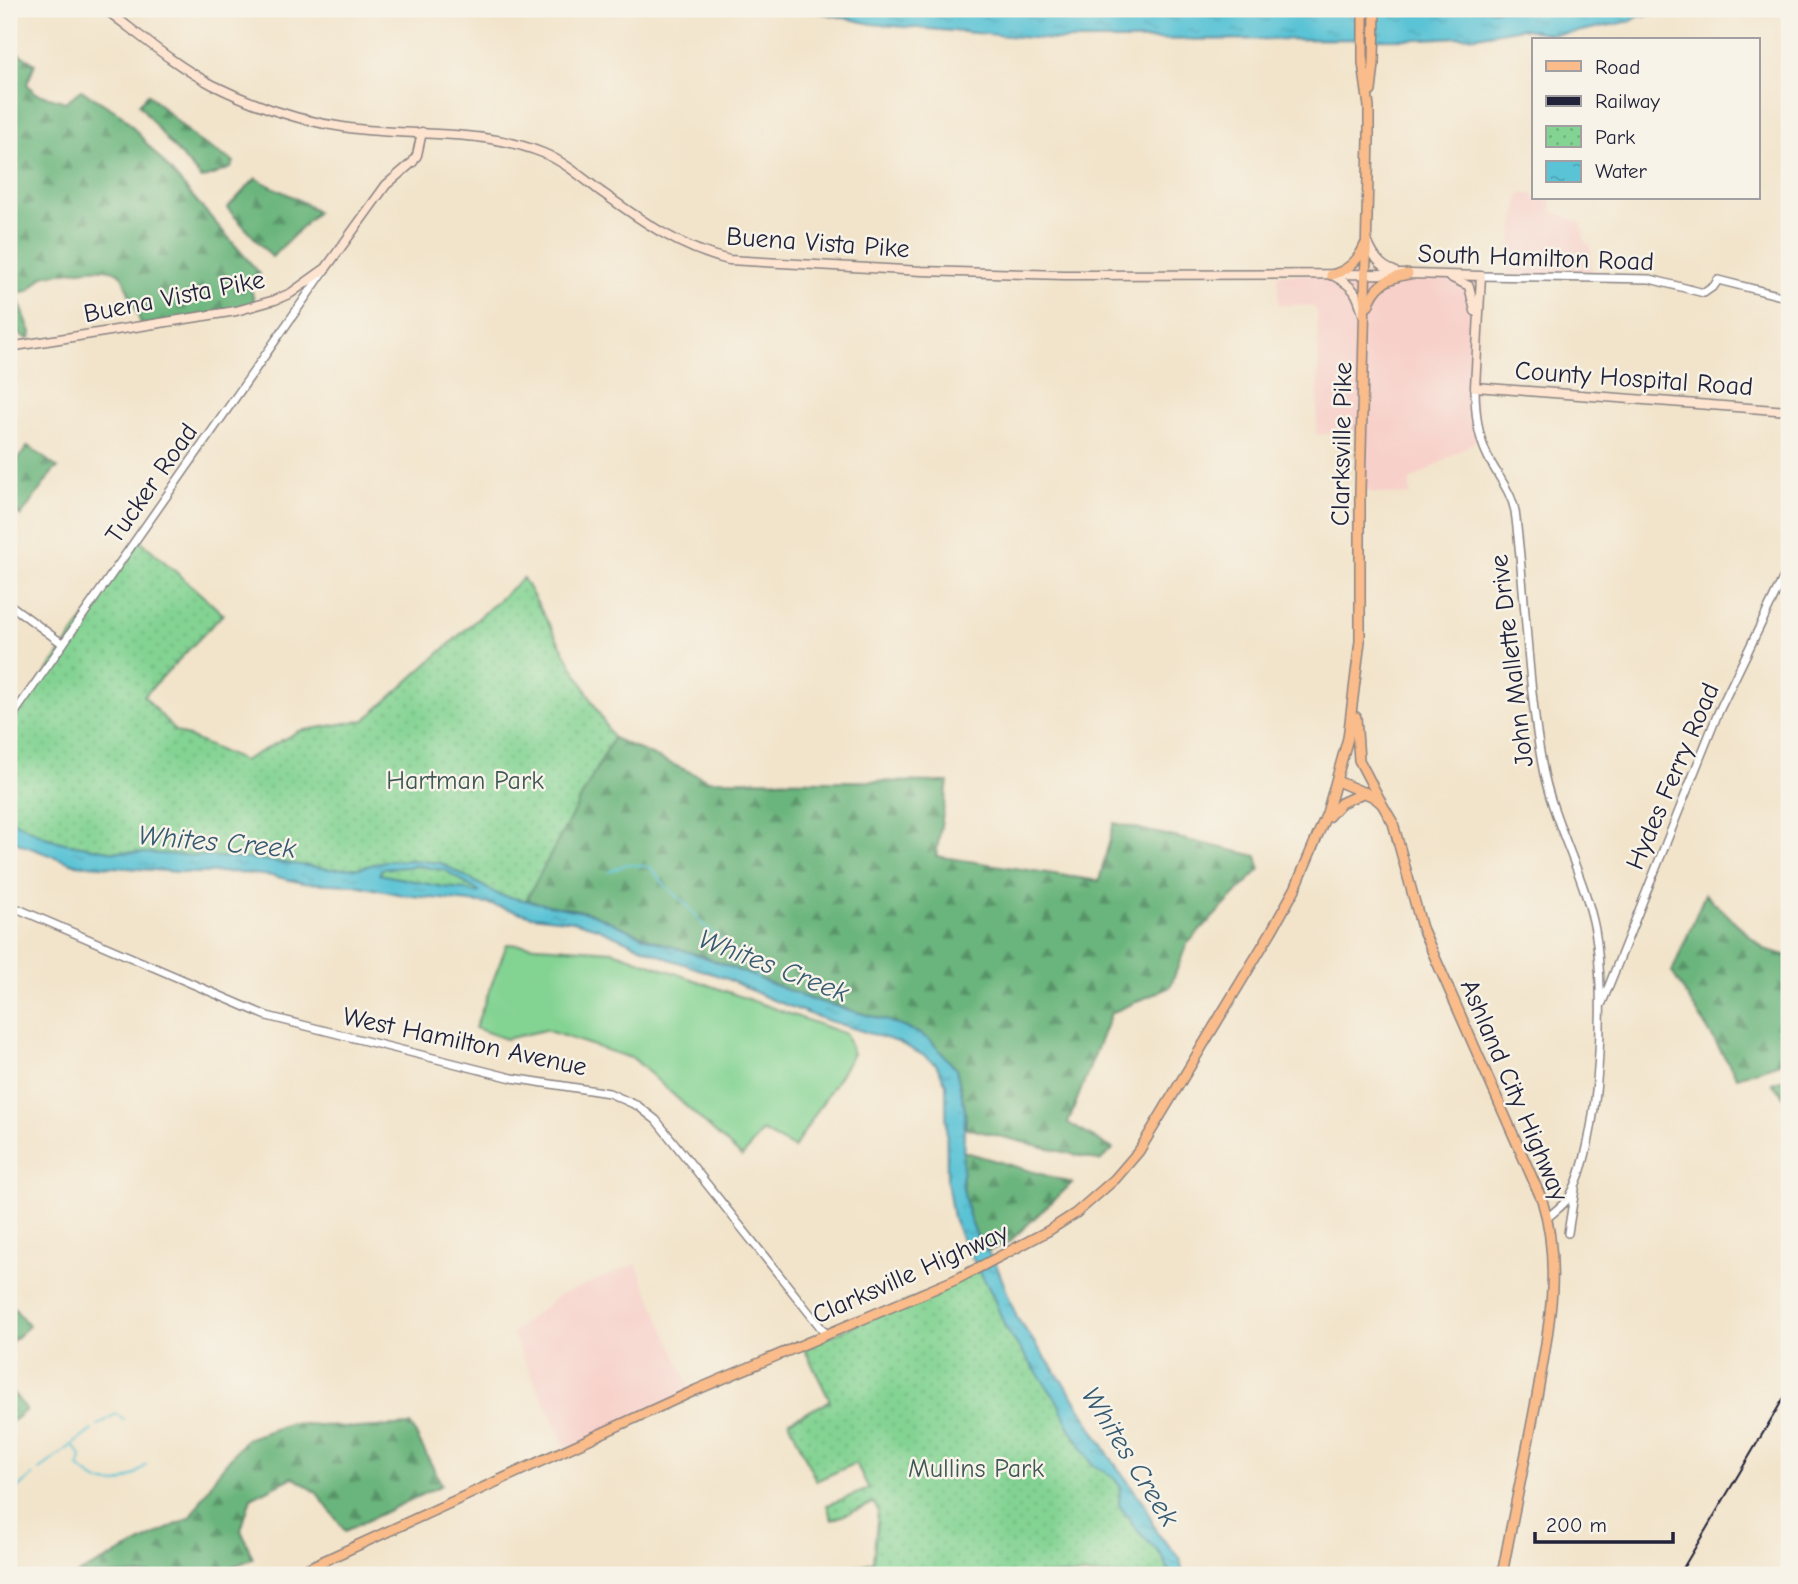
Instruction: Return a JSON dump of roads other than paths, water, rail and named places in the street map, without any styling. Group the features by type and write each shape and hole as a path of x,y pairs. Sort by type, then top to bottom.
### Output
{"main road":[{"path":"105,9 177,63 212,85 249,100 279,111 350,128 422,132"},
{"name":"Clarksville Pike","path":"1338,781 1355,696 1360,641 1359,547 1368,107 1363,63 1363,9"},
{"name":"Clarksville Pike","path":"1368,107 1374,64 1375,9"},
{"name":"Buena Vista Pike","path":"9,346 256,306 291,293 326,268 386,185 413,162 422,132 495,139 545,153 650,227 702,253 729,260 922,271 1065,275 1366,274"},
{"path":"1367,240 1383,266 1408,274"},
{"path":"1331,275 1348,268 1359,257 1367,240"},
{"name":"South Hamilton Road","path":"1366,274 1481,276"},
{"path":"1365,322 1369,303 1377,288 1390,277 1408,274"},
{"name":"John Mallette Drive","path":"1443,274 1469,286 1477,320"},
{"path":"1331,275 1351,285 1356,292 1365,322"},
{"name":"John Mallette Drive","path":"1475,387 1481,276"},
{"path":"1476,367 1483,379 1493,388"},
{"name":"County Hospital Road","path":"1475,387 1789,411"},
{"path":"1355,696 1359,760 1377,791 1381,804"},
{"name":"Ashland City Highway","path":"1338,781 1365,792 1381,804 1393,823 1422,928 1542,1200 1547,1218 1552,1255 1550,1321 1502,1575"},
{"name":"Clarksville Highway","path":"293,1575 659,1406 957,1279 1052,1229 1087,1204 1115,1180 1139,1151 1280,916 1301,876 1338,781"},
{"path":"1324,820 1341,803 1365,792"}],"street":[{"name":"Tucker Road","path":"9,720 326,268"},
{"name":"South Hamilton Road","path":"1481,276 1650,279 1704,293 1718,280 1789,298"},
{"name":"John Mallette Drive","path":"1475,387 1480,438 1514,505 1542,767 1595,931 1600,1002"},
{"name":"Hydes Ferry Road","path":"1600,1002 1714,722 1789,566"},
{"path":"9,604 63,644"},
{"name":"West Hamilton Avenue","path":"9,905 267,1016 512,1078 609,1093 638,1106 656,1120 826,1334"},
{"path":"1547,1218 1569,1198 1581,1171 1590,1128 1600,1002"},
{"path":"1568,1233 1576,1182"}],"water":[{"path":"804,9 1696,9 1640,16 1631,21 1576,32 1549,34 1521,28 1477,36 1422,39 1055,40 872,24"},
{"path":"9,819 45,837 110,851 255,859 330,869 360,868 385,861 441,863 499,895 593,914 649,939 707,958 810,999 888,1021 921,1034 931,1041 956,1069 965,1109 962,1183 968,1213 978,1239 996,1264 1017,1318 1145,1505 1156,1532 1180,1558 1183,1575 1171,1575 1162,1556 1138,1531 1119,1505 1120,1486 1112,1476 1092,1464 1067,1423 1058,1402 1006,1329 992,1294 953,1218 947,1181 946,1084 936,1064 923,1055 898,1042 823,1019 725,978 573,921 532,916 489,904 403,895 355,885 303,883 273,876 232,872 193,873 74,864 20,844 9,836","holes":["417,866 445,870 479,892 379,874 382,869"]}],"waterway":[{"name":"Whites Creek","path":"609,872 627,864 650,867 702,924 752,967 757,978"},
{"path":"98,1425 116,1414 124,1419"},
{"path":"39,1470 92,1430"},
{"path":"73,1445 81,1456 79,1467 105,1483 121,1482 146,1465"},
{"path":"16,1490 33,1475"}],"railway":[{"path":"1679,1575 1789,1389"}],"park label":[{"name":"Hartman Park","path":"465,780"},
{"name":"Mullins Park","path":"976,1468"}]}
